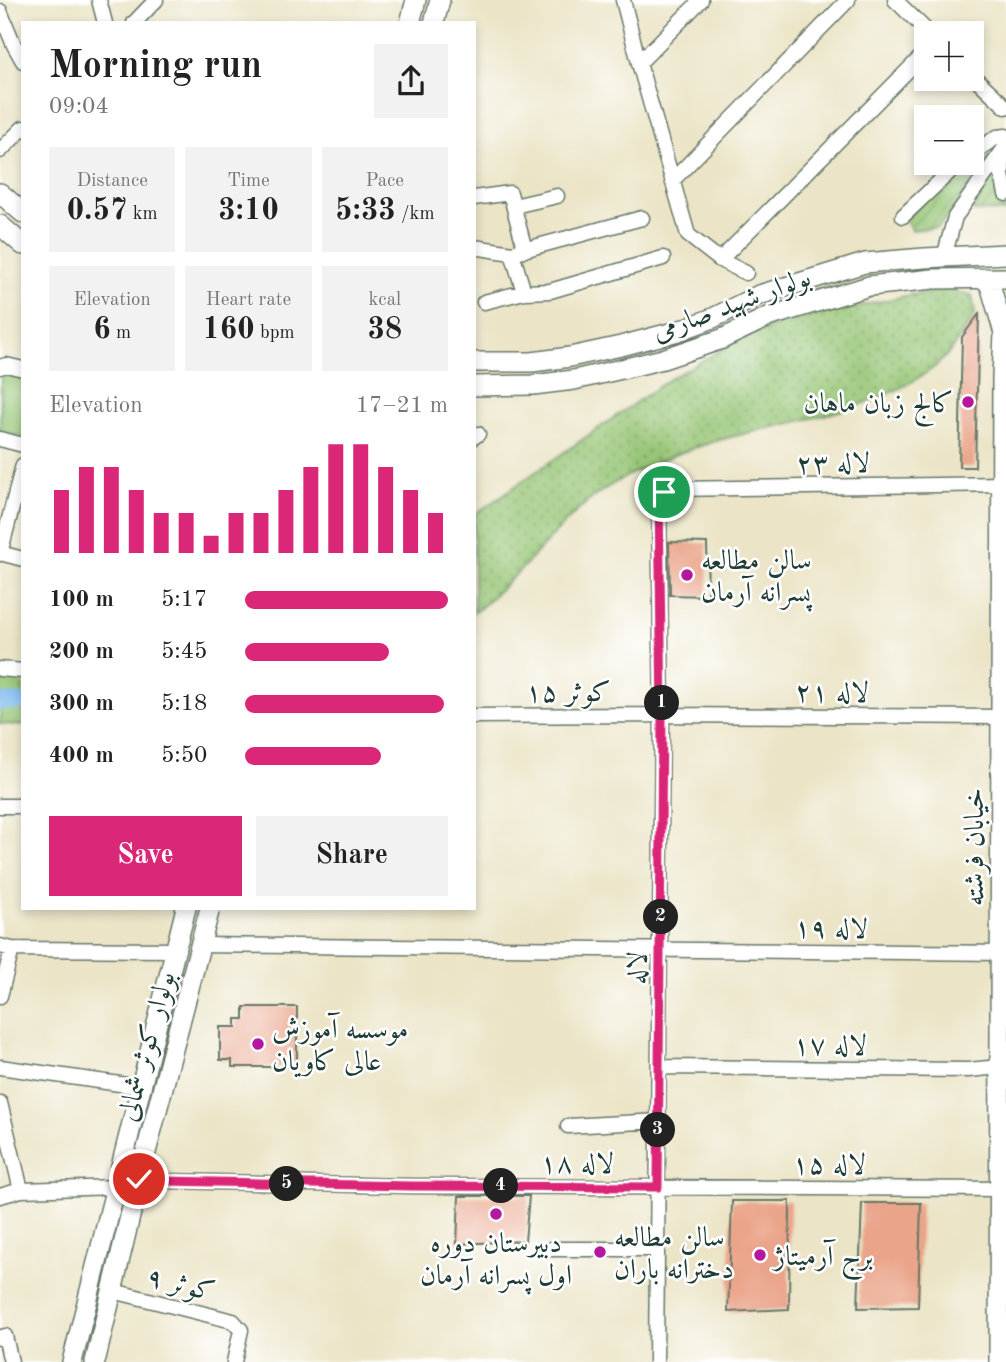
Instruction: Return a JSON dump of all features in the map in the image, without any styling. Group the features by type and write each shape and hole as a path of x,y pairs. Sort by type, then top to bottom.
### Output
{"street":[{"path":"99,0 104,21"},
{"path":"136,21 156,0"},
{"path":"411,21 416,0"},
{"path":"435,21 440,0"},
{"path":"623,0 688,235 720,260 746,273"},
{"path":"639,63 701,0"},
{"path":"672,181 848,0"},
{"path":"903,3 919,21"},
{"path":"0,11 21,58"},
{"path":"720,260 914,64"},
{"path":"984,86 1006,107"},
{"path":"0,151 21,130"},
{"path":"984,146 997,138 1005,144"},
{"path":"1005,144 1002,175 1006,194"},
{"path":"944,257 955,217 1005,144"},
{"path":"903,216 946,175"},
{"path":"476,198 510,192 524,292"},
{"path":"0,193 21,211"},
{"path":"514,206 557,196"},
{"path":"476,247 518,252 642,218"},
{"path":"0,227 21,243"},
{"name":"بولوار شهید صارمی","path":"476,362 532,362 621,346 678,331 713,318 759,295 865,263 1006,254"},
{"path":"484,302 524,292 550,291 663,258"},
{"name":"خیابان فرشته","path":"986,278 1005,331 1002,377 1004,717 1000,1067 1003,1189 999,1362"},
{"name":"بولوار شهید صارمی","path":"476,386 533,385 573,380 663,359 722,340 768,317 869,286 933,279 1006,278"},
{"path":"0,367 6,365 21,369"},
{"path":"0,439 21,444"},
{"path":"21,474 0,554 21,559"},
{"name":"لاله ۲۳","path":"664,492 674,489 1004,484"},
{"name":"لاله","path":"656,1362 662,715 659,499 664,492"},
{"path":"0,669 21,671"},
{"name":"لاله ۲۱","path":"662,715 1004,717"},
{"name":"کوثر ۱۵","path":"476,716 662,715"},
{"path":"0,806 21,806"},
{"name":"بولوار کوثر شمالی","path":"72,1362 186,910"},
{"name":"بولوار کوثر شمالی","path":"94,1362 210,910"},
{"name":"لاله ۱۹","path":"201,945 1003,953"},
{"path":"0,996 6,948 176,950"},
{"path":"0,1067 142,1087"},
{"name":"لاله ۱۷","path":"659,1068 968,1070 1000,1067"},
{"path":"0,1103 21,1190"},
{"path":"568,1126 659,1121"},
{"name":"لاله ۱۸","path":"139,1179 411,1186 658,1187"},
{"path":"0,1196 21,1190 116,1187"},
{"name":"لاله ۱۵","path":"658,1187 1003,1189"},
{"path":"551,1249 657,1250"},
{"name":"کوثر ۹","path":"113,1291 233,1321 241,1330 234,1362"},
{"path":"82,1320 95,1329 103,1328"},
{"path":"3,1337 10,1362"}],"green space":[{"path":"984,154 990,157 984,166"},
{"path":"994,174 996,191 1006,212 973,211"},
{"path":"952,175 978,175 938,227 912,230 905,220"},
{"path":"948,290 972,295 975,314 949,353 936,366 881,397 829,414 710,443 670,456 632,473 594,496 476,611 476,514 671,378 743,338 782,323 910,295"},
{"path":"1,371 21,376 21,436 0,431"},
{"path":"0,678 21,679 21,725 0,724"}],"building":[{"name":"کالج زبان ماهان","path":"979,314 975,467 959,467 962,337"},
{"name":"سالن مطالعه پسرانه آرمان","path":"669,542 707,543 708,596 670,595"},
{"name":"موسسه آموزش عالی کاویان","path":"244,1007 297,1007 297,1067 232,1067 232,1060 220,1060 220,1027 236,1027 236,1019 244,1019"},
{"path":"459,1196 529,1196 525,1241 457,1244"},
{"name":"برج آرمیتاژ","path":"732,1201 790,1201 789,1309 728,1312"},
{"path":"862,1203 921,1203 918,1307 858,1308"}],"waterway":[{"path":"0,702 21,702"}],"place":[{"name":"کالج زبان ماهان","path":"968,402"},
{"name":"سالن مطالعه پسرانه آرمان","path":"687,575"},
{"name":"موسسه آموزش عالی کاویان","path":"258,1044"},
{"name":"دبیرستان دوره اول پسرانه آرمان","path":"496,1214"},
{"name":"سالن مطالعه دخترانه باران","path":"600,1252"},
{"name":"برج آرمیتاژ","path":"760,1255"}],"route":[{"path":"139,1179 411,1186 658,1187 662,715 659,499 664,492"}]}
